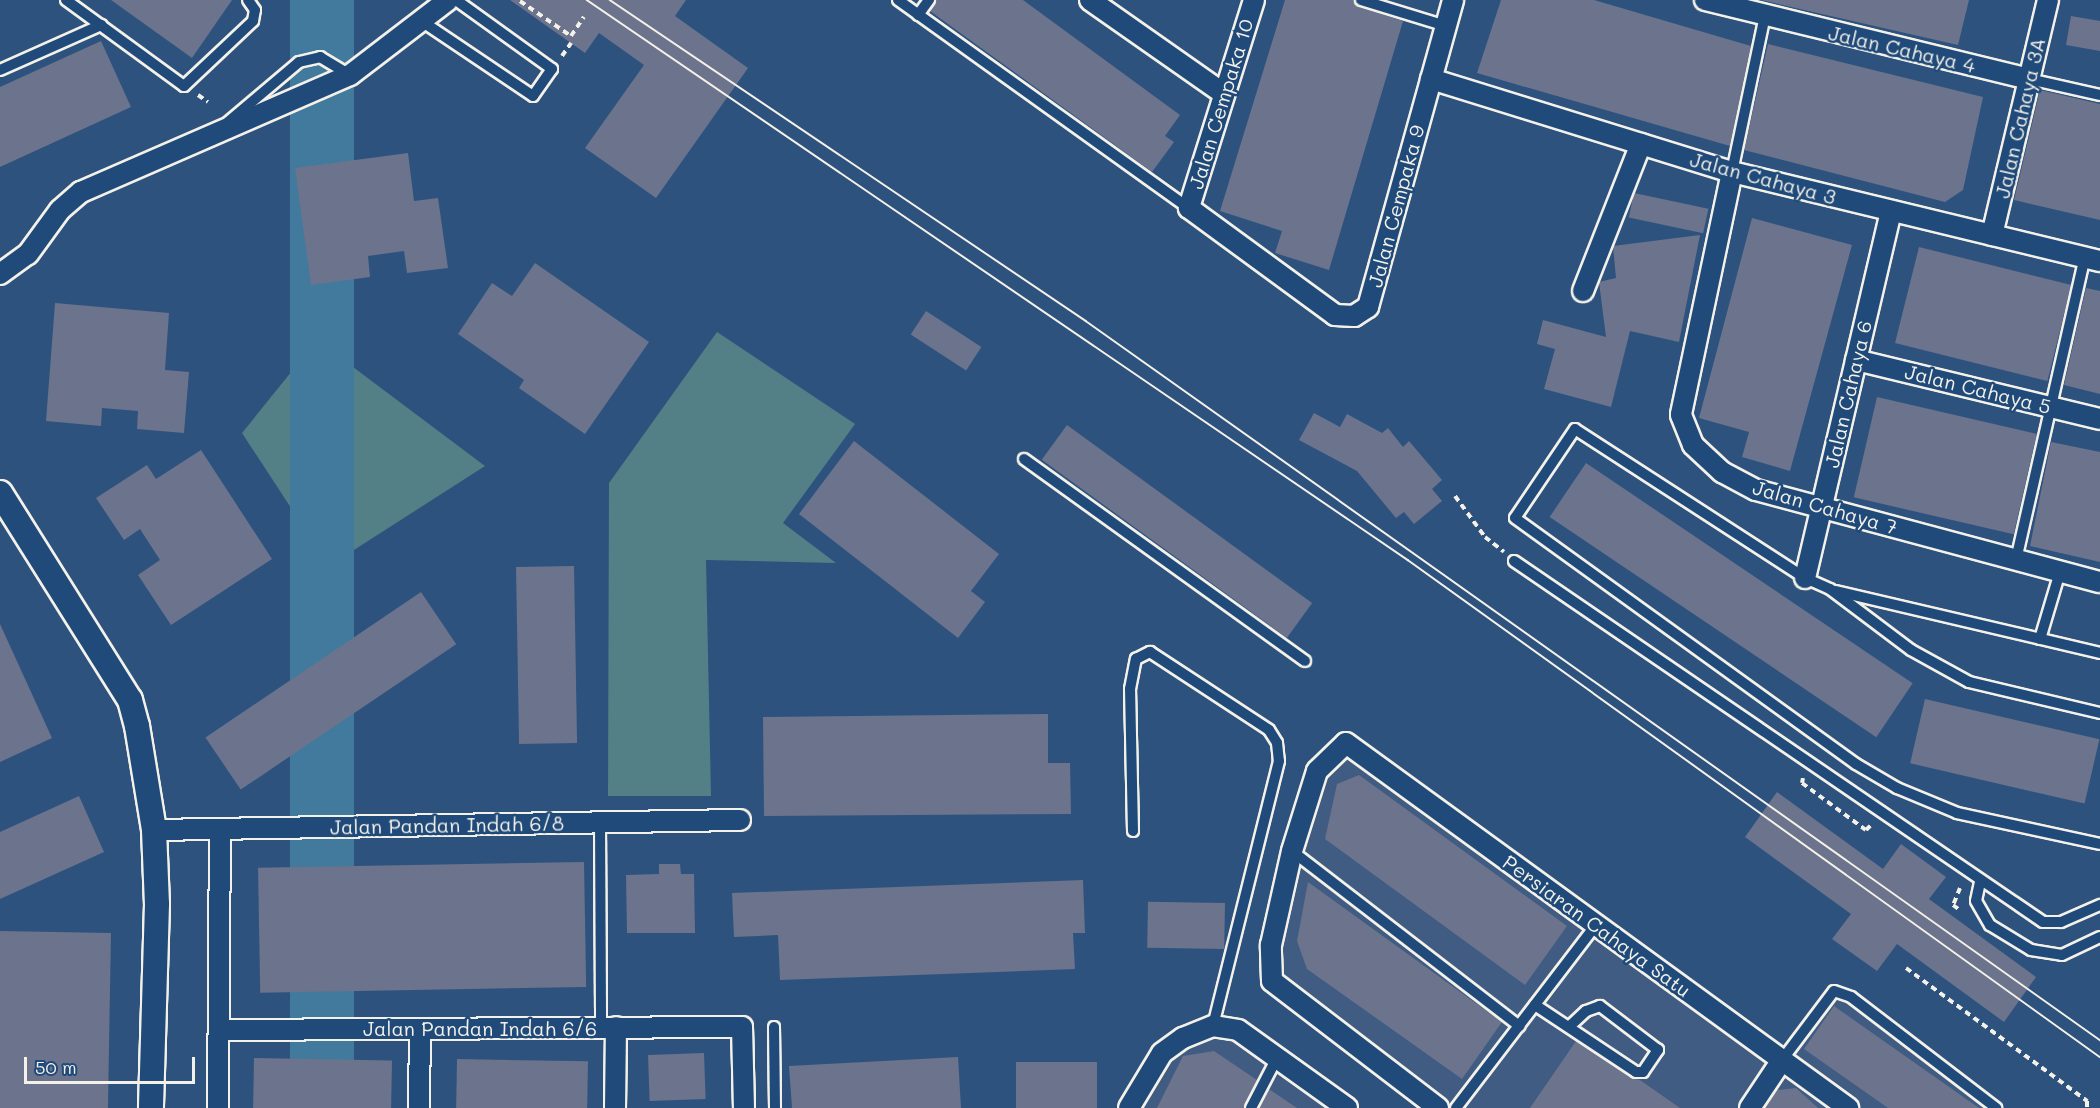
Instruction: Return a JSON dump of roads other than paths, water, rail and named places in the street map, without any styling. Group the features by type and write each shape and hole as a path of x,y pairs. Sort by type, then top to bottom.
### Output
{"street":[{"path":"0,274 28,254 60,210 81,192 221,132 356,70 448,0"},
{"path":"1090,0 1224,94"},
{"name":"Jalan Cempaka 10","path":"1189,208 1254,0"},
{"name":"Jalan Cempaka 9","path":"1189,208 1335,315 1354,316 1368,307 1453,0"},
{"name":"Jalan Cahaya 4","path":"1705,0 1730,4 1765,16 2029,79"},
{"name":"Jalan Cahaya 3A","path":"1992,235 2048,0"},
{"name":"Jalan Cahaya 3","path":"1431,79 1732,172 2092,259"},
{"path":"1583,291 1641,144"},
{"name":"Jalan Cahaya 7","path":"1732,172 1681,416 1693,445 1722,472 1756,490 2100,582"},
{"name":"Jalan Cahaya 6","path":"1805,578 1891,211"},
{"name":"Jalan Cahaya 5","path":"1856,360 2100,419"},
{"path":"0,493 130,700 154,830 157,904 151,1108"},
{"name":"Persiaran Cahaya Satu","path":"1292,851 1317,771 1346,743 1848,1108"},
{"name":"Jalan Pandan Indah 6/8","path":"154,830 740,819"},
{"path":"218,1108 220,830"},
{"path":"1292,851 1270,945 1272,981 1438,1108"},
{"path":"1129,1108 1162,1053 1183,1038 1213,1026 1238,1030 1278,1056 1347,1108"},
{"path":"608,1027 615,1108"},
{"name":"Jalan Pandan Indah 6/6","path":"219,1030 742,1027 744,1108"},
{"path":"419,1108 420,1029"},
{"path":"1750,1108 1782,1060"}],"lane":[{"path":"66,0 184,86 253,21 255,10 248,0"},
{"path":"415,24 533,96 552,69 456,0"},
{"path":"898,0 1189,208"},
{"path":"918,15 929,0"},
{"path":"1361,0 1446,26"},
{"path":"1732,172 1765,16"},
{"path":"0,70 100,25"},
{"path":"221,132 230,119 299,62 320,57 356,70"},
{"name":"Jalan Cahaya 4","path":"2029,79 2100,95"},
{"path":"2016,560 2051,407 2092,259"},
{"path":"2100,713 1969,682 1911,650 1830,590 1805,578 1575,429 1515,518 1856,764 1897,788 1957,813 2100,844"},
{"path":"1024,459 1305,661"},
{"path":"1514,561 1980,882 2043,922 2061,922 2100,905"},
{"path":"2040,639 2060,572"},
{"path":"1830,590 2100,653"},
{"path":"1133,831 1130,689 1136,659 1150,652 1269,730 1277,743 1279,761 1213,1026"},
{"path":"600,822 608,1027"},
{"path":"1292,851 1519,1026"},
{"path":"1980,882 1976,901 1990,925 2031,950 2062,955 2100,937"},
{"path":"1456,1108 1596,925"},
{"path":"1782,1060 1834,991 1851,997 1996,1108"},
{"path":"1535,1005 1636,1072 1643,1072 1658,1050 1600,1006 1586,1011 1569,1027"},
{"path":"774,1027 775,1108"},
{"path":"1251,1108 1278,1056"}],"tram line":[{"path":"587,0 1408,560 2100,1057"},
{"path":"610,0 1086,321 2100,1040"}]}
